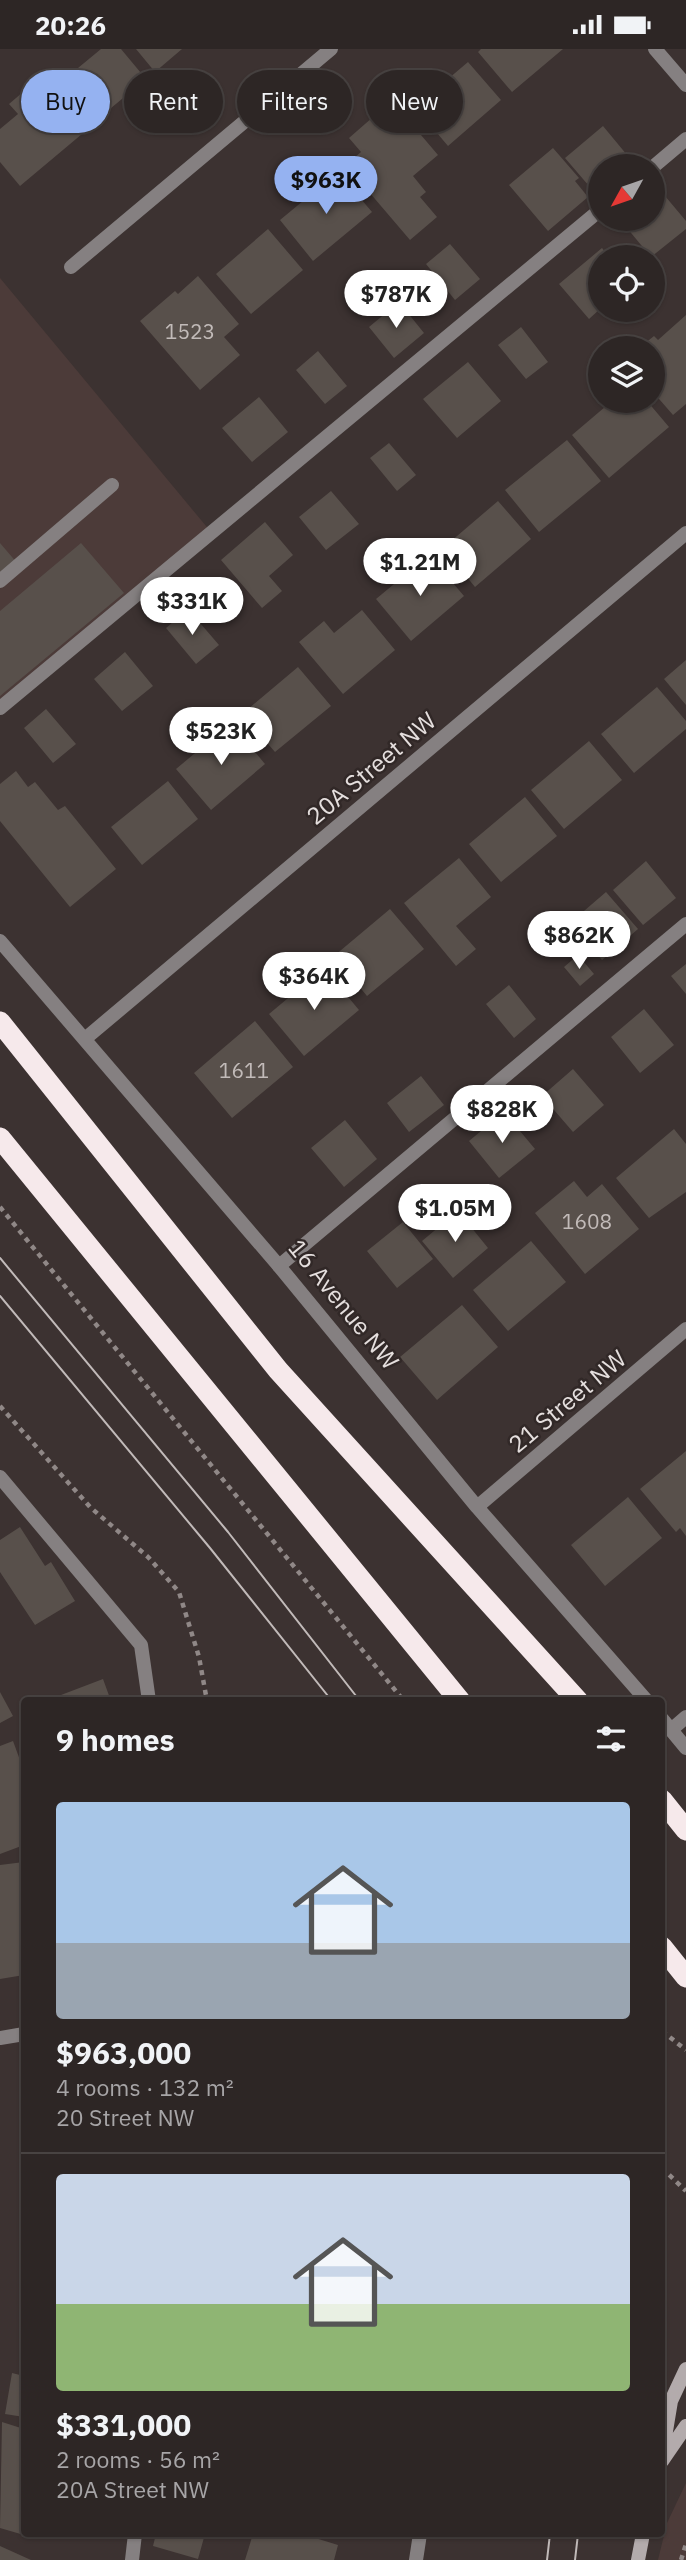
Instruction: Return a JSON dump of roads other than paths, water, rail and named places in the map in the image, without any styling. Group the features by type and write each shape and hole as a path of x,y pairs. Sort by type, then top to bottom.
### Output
{"highway":[{"path":"0,1022 278,1370 574,1697"},
{"path":"0,1138 457,1697"},
{"path":"665,1804 686,1830"},
{"path":"665,1951 686,1977"}],"street":[{"path":"71,267 331,49"},
{"path":"655,49 686,85"},
{"path":"665,157 686,139"},
{"path":"0,708 588,220"},
{"path":"0,581 112,485"},
{"name":"20A Street NW","path":"86,1038 686,533"},
{"path":"279,1266 686,925"},
{"name":"16 Avenue NW","path":"0,941 279,1266 477,1507 643,1697"},
{"name":"21 Street NW","path":"477,1507 686,1329"},
{"path":"0,1478 141,1645 148,1697"},
{"path":"671,1730 686,1717"},
{"path":"665,1723 686,1748"},
{"path":"0,2038 21,2034"},
{"path":"665,2437 671,2401 686,2369"},
{"path":"665,2458 686,2426"},
{"path":"132,2560 135,2537"},
{"path":"416,2560 420,2537"},
{"path":"638,2560 642,2537"}],"tram line":[{"path":"0,1258 228,1532 357,1697"},
{"path":"0,1296 210,1548 329,1697"},
{"path":"547,2560 550,2537"},
{"path":"575,2560 578,2537"}]}
